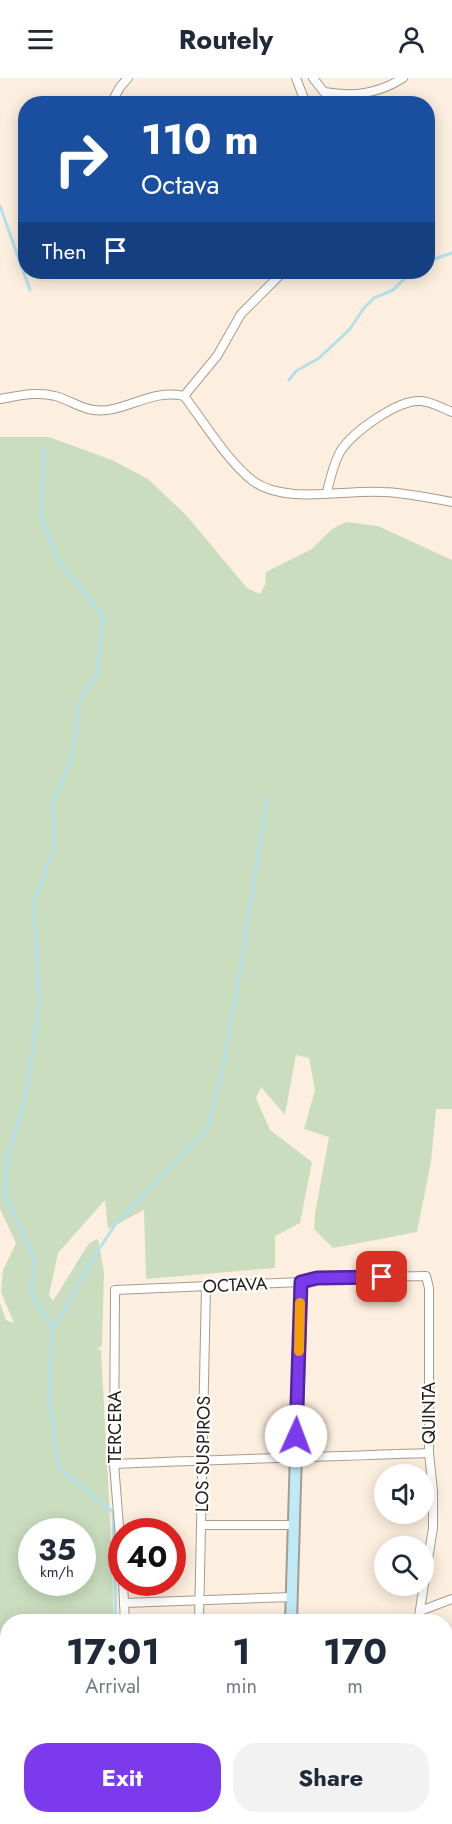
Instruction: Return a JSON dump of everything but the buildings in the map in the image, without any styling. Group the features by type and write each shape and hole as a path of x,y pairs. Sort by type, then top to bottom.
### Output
{"street":[{"path":"115,96 128,78"},
{"path":"296,78 303,96"},
{"path":"313,78 324,92 341,95 373,92 390,87 403,78"},
{"path":"184,396 217,356 241,314 276,279"},
{"path":"0,399 45,394 94,411 110,409 161,394 174,393 184,396 239,470 255,483 272,491 290,494 385,492 452,502"},
{"path":"327,492 334,465 347,442 384,414 406,403 421,401 452,412"},
{"name":"OCTAVA","path":"115,1290 301,1282 317,1278 426,1276"},
{"name":"QUINTA","path":"419,1614 433,1528 433,1491 429,1453 429,1288 426,1276"},
{"path":"291,1614 301,1282"},
{"name":"LOS SUSPIROS","path":"199,1614 206,1286"},
{"name":"TERCERA","path":"115,1290 114,1464 118,1518"},
{"path":"114,1464 429,1453"},
{"path":"202,1525 294,1525"},
{"path":"124,1596 125,1614"},
{"path":"124,1602 292,1597"},
{"path":"420,1611 452,1599"}],"green space":[{"path":"0,437 49,437 112,460 148,479 186,515 247,588 260,594 265,585 266,572 312,549 332,529 346,522 378,526 452,560 452,1109 436,1109 431,1162 417,1232 333,1248 314,1229 329,1137 304,1129 315,1090 309,1058 296,1055 285,1115 261,1087 256,1098 270,1130 312,1162 300,1223 275,1236 275,1268 146,1279 144,1210 108,1229 105,1200 58,1253 49,1295 53,1301 89,1243 98,1239 104,1272 102,1346 97,1349 101,1350 110,1517 108,1518 108,1596 113,1596 114,1614 0,1614 0,1303 6,1320 14,1323 1,1292 3,1270 16,1243 0,1209"}],"waterway":[{"path":"0,206 18,256"},
{"path":"435,259 452,253"},
{"path":"26,279 30,290"},
{"path":"289,380 296,371 319,358 349,330 374,298 393,290 404,279"},
{"path":"44,449 41,516 57,559 103,616 97,674 80,700 71,760 53,803 54,848 34,902 39,1006 25,1099 9,1153 4,1193 35,1259 31,1294 52,1327 49,1399 59,1468 113,1512 116,1614"},
{"path":"52,1327 58,1322 93,1258 115,1225 208,1128 223,1068 267,798"}],"slow traffic":[{"path":"299,1351 300,1303"}],"route":[{"path":"296,1436 301,1282 317,1278 382,1277"}]}
